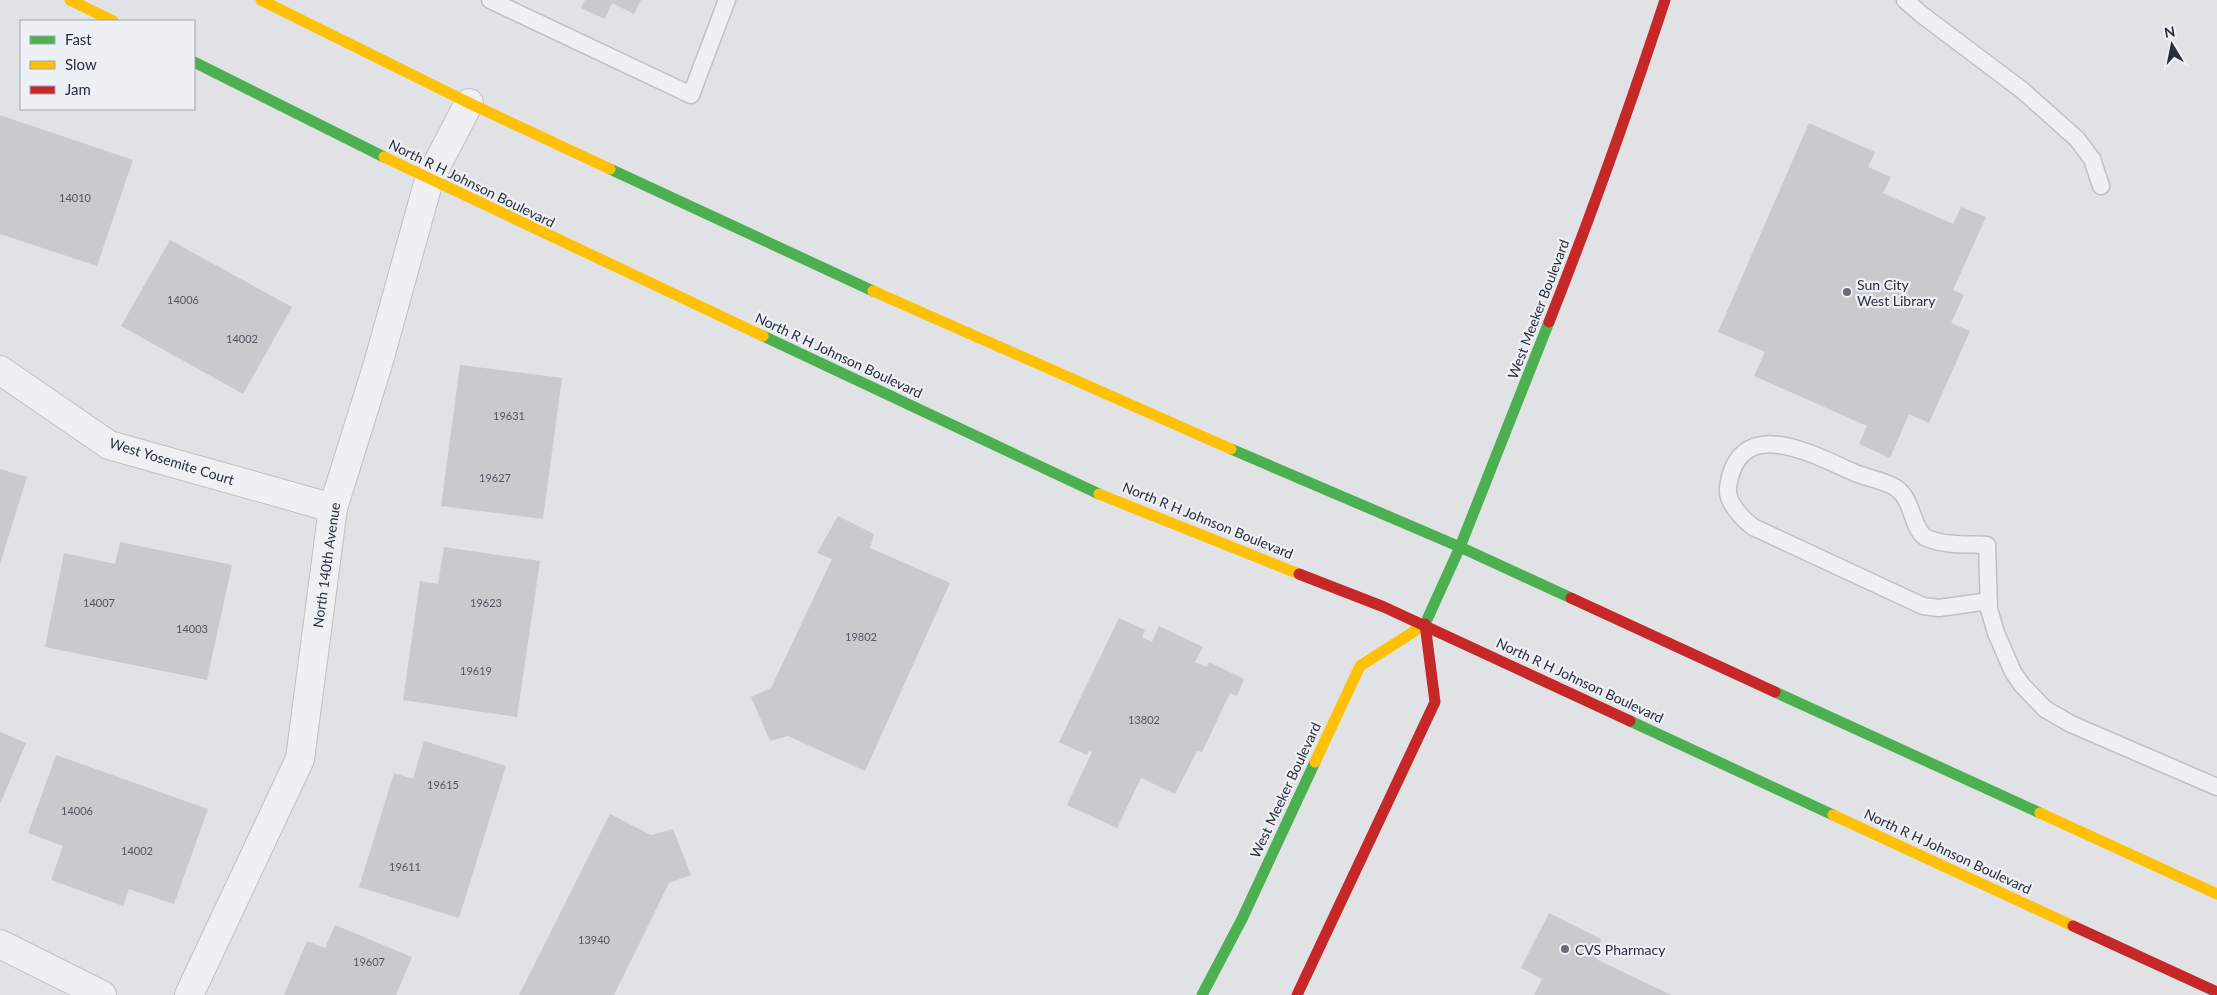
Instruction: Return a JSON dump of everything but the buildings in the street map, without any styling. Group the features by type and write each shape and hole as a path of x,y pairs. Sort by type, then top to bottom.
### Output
{"main road":[{"path":"261,0 469,103 879,294 1151,415 1460,547 2217,894"},
{"name":"West Meeker Boulevard","path":"1202,995 1242,919 1360,666 1424,624 1460,547 1591,216 1630,107 1665,0"},
{"path":"76,1 111,20"},
{"name":"North R H Johnson Boulevard","path":"195,63 429,180 1116,500 1424,624 2217,992"},
{"path":"1297,995 1435,702 1424,624"}],"street":[{"name":"North 140th Avenue","path":"189,995 300,759 332,508 378,364 429,180 469,103"},
{"name":"West Yosemite Court","path":"0,370 109,445 332,508"},
{"path":"0,944 102,995"}],"lane":[{"path":"490,0 691,95 727,0"},
{"path":"1905,0 2022,90 2077,139 2092,159 2101,186"},
{"path":"1989,601 1939,608 1923,606 1753,527 1741,517 1731,503 1727,490 1730,474 1742,453 1767,443 1810,452 1855,473 1895,487 1906,496 1919,530 1925,538 1937,542 1987,545 1989,601 1996,632 2013,672 2022,685 2045,709 2071,724 2217,787"}],"traffic: fast":[{"path":"195,62 384,157"},
{"path":"610,169 873,291"},
{"path":"1425,624 1460,547 1549,322"},
{"path":"763,336 1099,494"},
{"path":"1231,449 1460,547 1571,598"},
{"path":"1775,692 2040,813"},
{"path":"1630,721 1833,815"},
{"path":"1202,995 1242,919 1315,762"}],"traffic: slow":[{"path":"70,0 111,20"},
{"path":"261,0 469,103 610,169"},
{"path":"384,157 763,336"},
{"path":"873,291 1231,449"},
{"path":"1099,494 1299,574"},
{"path":"1315,762 1360,666 1424,625"},
{"path":"2040,813 2217,894"},
{"path":"1833,815 2073,926"}],"traffic: jam":[{"path":"1549,322 1609,162 1665,0"},
{"path":"1299,574 1384,607 1630,721"},
{"path":"1571,598 1775,692"},
{"path":"1297,995 1435,702 1425,624"},
{"path":"2073,926 2217,992"}],"place":[{"name":"Sun City West Library","path":"1847,292"},
{"name":"CVS Pharmacy","path":"1565,949"}]}
